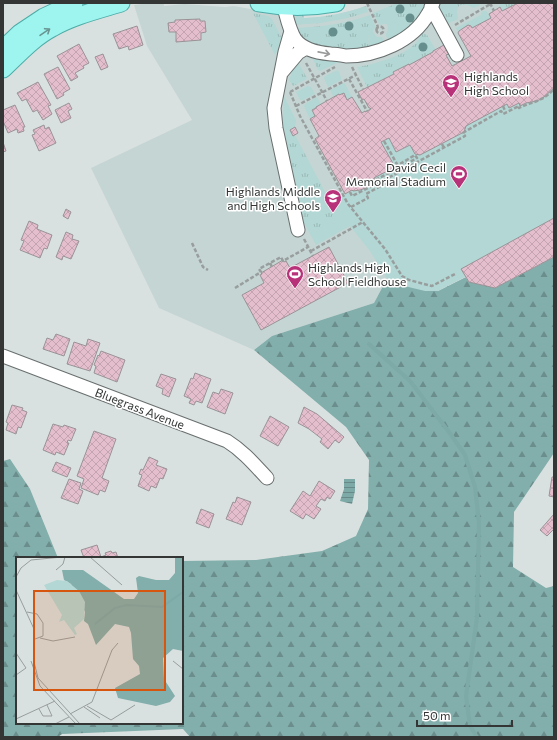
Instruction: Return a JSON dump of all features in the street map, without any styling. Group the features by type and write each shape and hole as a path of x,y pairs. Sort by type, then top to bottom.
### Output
{"main road":[{"path":"3,49 20,33 44,17 74,3"},
{"path":"3,69 38,37 51,28 67,20 121,3"},
{"path":"259,3 284,7 309,7 336,3"}],"street":[{"path":"284,7 291,31 303,50 346,56 369,53 402,40 420,26 429,14 432,5"},
{"path":"432,5 457,55"},
{"path":"291,31 280,73 274,108 276,128 298,230"},
{"path":"280,73 291,60 303,50"},
{"name":"Bluegrass Avenue","path":"3,356 227,441 236,446 248,457 267,478"}],"path":[{"path":"367,3 378,27"},
{"path":"458,23 491,3 494,11"},
{"path":"303,50 327,101"},
{"path":"352,67 363,89"},
{"path":"296,106 356,75"},
{"path":"349,79 367,111"},
{"path":"287,87 332,176 348,204 385,249 402,276 409,280 432,286 455,274"},
{"path":"350,192 352,196 444,148 465,136 463,133 472,126 501,110 503,114 519,106 519,108 542,99 554,89"},
{"path":"502,106 506,113"},
{"path":"384,141 398,167"},
{"path":"442,144 444,148"},
{"path":"378,183 377,179 397,169 400,164 415,155 417,158 400,167 402,170"},
{"path":"351,207 368,198 366,194 388,182 388,178"},
{"path":"311,251 363,222"},
{"path":"298,230 314,256"},
{"path":"192,243 203,267 208,270"},
{"path":"235,288 261,272 259,269 281,257 283,261 308,247"}],"shaded area":[{"name":"Highlands Middle and High Schools","path":"164,3 164,6 184,4 225,7 234,6 273,13 304,15 304,18 336,15 373,3 554,3 554,257 382,288 374,303 272,336 254,350 159,308 91,168 192,120 147,46 134,5"},
{"path":"344,479 355,479 355,491 352,504 340,501 344,489"}],"green space":[{"path":"398,3 428,3 424,13 404,33 389,21 379,24 373,13"},
{"path":"438,3 481,3 474,8 466,5 458,7 458,19 447,24 437,7"},
{"path":"500,3 518,3 502,11"},
{"path":"366,6 368,12 348,18 321,23 293,25 293,19 299,14 304,15 304,18 320,17 343,13"},
{"path":"483,11 486,11 491,18 472,28 468,25 459,30 458,33 456,28 481,15"},
{"path":"253,13 268,16 272,19 282,38 281,44 275,55"},
{"path":"370,15 375,25 369,33 369,49 335,52 304,42 295,28 314,27 351,21"},
{"path":"389,21 396,23 404,32 389,42 386,35 388,28 387,24 379,24"},
{"path":"375,25 376,27 373,32 377,37 382,37 385,43 369,49 369,33"},
{"path":"422,33 427,35 436,50 393,72 394,74 370,87 367,87 357,67 380,62 403,53 415,44"},
{"path":"311,55 339,62 320,71 318,70"},
{"path":"298,62 307,78 293,86 289,80 293,69"},
{"path":"338,70 341,80 328,87 324,78 325,76"},
{"path":"344,83 352,97 347,100 344,93 334,97 330,90"},
{"path":"308,86 311,87 315,94 300,100 296,92"},
{"name":"David Cecil Memorial Stadium","path":"554,88 554,257 495,288 469,282 465,277 438,291 425,291 400,285 388,280 370,251 350,226 316,245 309,232 328,229 334,224 339,212 331,203 352,190 357,191 366,188 375,180 374,178 395,167 381,142 389,138 396,152 410,145 415,154 420,155 464,132 466,126 507,104 510,108 519,103 520,106 536,101"},
{"path":"284,96 296,120 295,127 285,133 283,122"},
{"path":"317,97 321,104 316,107 315,116 310,119 304,106"},
{"path":"290,130 293,136 295,135 331,203 339,212 334,224 328,229 309,232 304,223 285,133"},
{"path":"554,257 554,453 514,512 513,567 546,588 554,586 554,737 190,737 183,729 62,734 58,737 3,737 3,461 10,459 30,489 58,557 16,557 16,724 183,724 183,561 256,560 322,551 356,536 368,509 369,460 346,427 254,350 272,336 374,303 388,280 400,285 438,291 466,277 495,288"}],"building":[{"name":"Highlands High School","path":"518,3 554,3 554,88 543,98 537,101 520,106 519,103 509,108 507,104 466,126 464,132 420,155 415,154 410,145 396,152 389,138 381,142 395,167 374,178 375,180 366,188 352,190 345,194 315,139 319,136 310,119 315,116 312,110 339,94 344,93 347,100 352,97 362,113 371,109 364,99 362,100 358,92 394,74 393,72 409,65 444,45 449,54 446,55 452,66 471,56 458,33 459,31 468,25 472,28 491,18 489,14 500,7 502,11"},
{"path":"200,19 200,21 205,21 206,32 201,33 201,40 176,42 176,32 169,32 168,23 175,22 175,20"},
{"path":"137,26 143,45 129,50 128,46 119,49 113,34"},
{"path":"79,44 89,63 75,73 78,77 71,81 57,56"},
{"path":"103,54 108,67 101,70 95,57"},
{"path":"58,67 70,89 57,99 44,74"},
{"path":"38,82 51,105 48,106 52,114 43,120 37,110 33,112 26,99 22,101 17,93"},
{"path":"69,103 72,109 68,111 71,118 61,123 55,110"},
{"path":"15,105 25,127 23,127 24,131 18,133 17,129 8,133 3,121 3,110"},
{"path":"44,125 45,129 49,127 56,143 39,151 32,135 35,134 33,130"},
{"path":"295,127 298,133 293,136 290,130"},
{"path":"3,142 6,151 3,152"},
{"path":"66,209 71,212 68,219 63,216"},
{"path":"554,218 554,257 495,288 469,282 461,269"},
{"path":"29,221 38,225 37,229 52,235 47,249 44,248 40,258 20,250 24,241 21,240"},
{"path":"66,232 73,235 72,239 79,241 71,259 63,256 62,260 56,257"},
{"name":"Highlands High School Fieldhouse","path":"329,247 348,283 261,330 242,295 264,283 260,275 262,274 261,273 283,260 284,262 286,261 290,268"},
{"path":"56,334 70,339 64,356 43,349 47,338 53,340"},
{"path":"88,339 100,343 90,371 67,364 74,342 86,346"},
{"path":"101,351 125,360 117,382 94,373 96,366 94,365"},
{"path":"195,373 211,379 202,403 196,401 194,405 189,403 191,399 184,396 191,378 193,379"},
{"path":"161,374 176,379 169,397 162,394 163,389 156,386"},
{"path":"221,389 233,393 225,414 207,407 213,392 219,394"},
{"path":"12,405 23,408 22,410 27,412 21,428 18,427 16,434 6,430 8,423 6,422"},
{"path":"304,407 317,414 344,437 339,443 335,440 328,449 320,442 322,439 298,423"},
{"path":"270,416 289,427 278,446 260,436"},
{"path":"53,424 63,427 64,425 76,429 71,441 68,440 67,443 69,443 64,455 56,452 55,455 43,450"},
{"path":"94,431 116,439 102,478 109,481 105,492 100,490 98,495 81,488 84,479 77,476"},
{"path":"149,457 158,461 156,465 167,469 163,479 160,478 156,488 151,486 149,491 138,486 142,475 139,474 141,469 143,470"},
{"path":"56,462 71,468 67,477 52,471"},
{"path":"552,477 554,477 554,497 549,496"},
{"path":"69,479 81,483 79,489 83,491 78,504 61,498"},
{"path":"319,481 335,491 330,499 327,497 325,501 321,499 316,506 321,509 314,519 306,514 303,519 290,511 303,491 310,496"},
{"path":"237,497 251,502 242,525 226,519 233,502 235,503"},
{"path":"201,509 214,514 209,528 196,523"},
{"path":"554,514 554,529 547,536 540,530"},
{"path":"97,545 101,557 84,557 81,550"},
{"path":"111,551 112,553 116,552 118,557 101,557 106,555 105,553"}],"waterway":[{"path":"369,344 410,381 449,432 465,455 475,487 479,523 477,618 466,696 470,726 477,737"}],"place":[{"name":"Highlands High School","path":"451,98"},
{"name":"David Cecil Memorial Stadium","path":"459,189"},
{"name":"Highlands Middle and High Schools","path":"333,213"},
{"name":"Highlands High School Fieldhouse","path":"295,289"}]}
